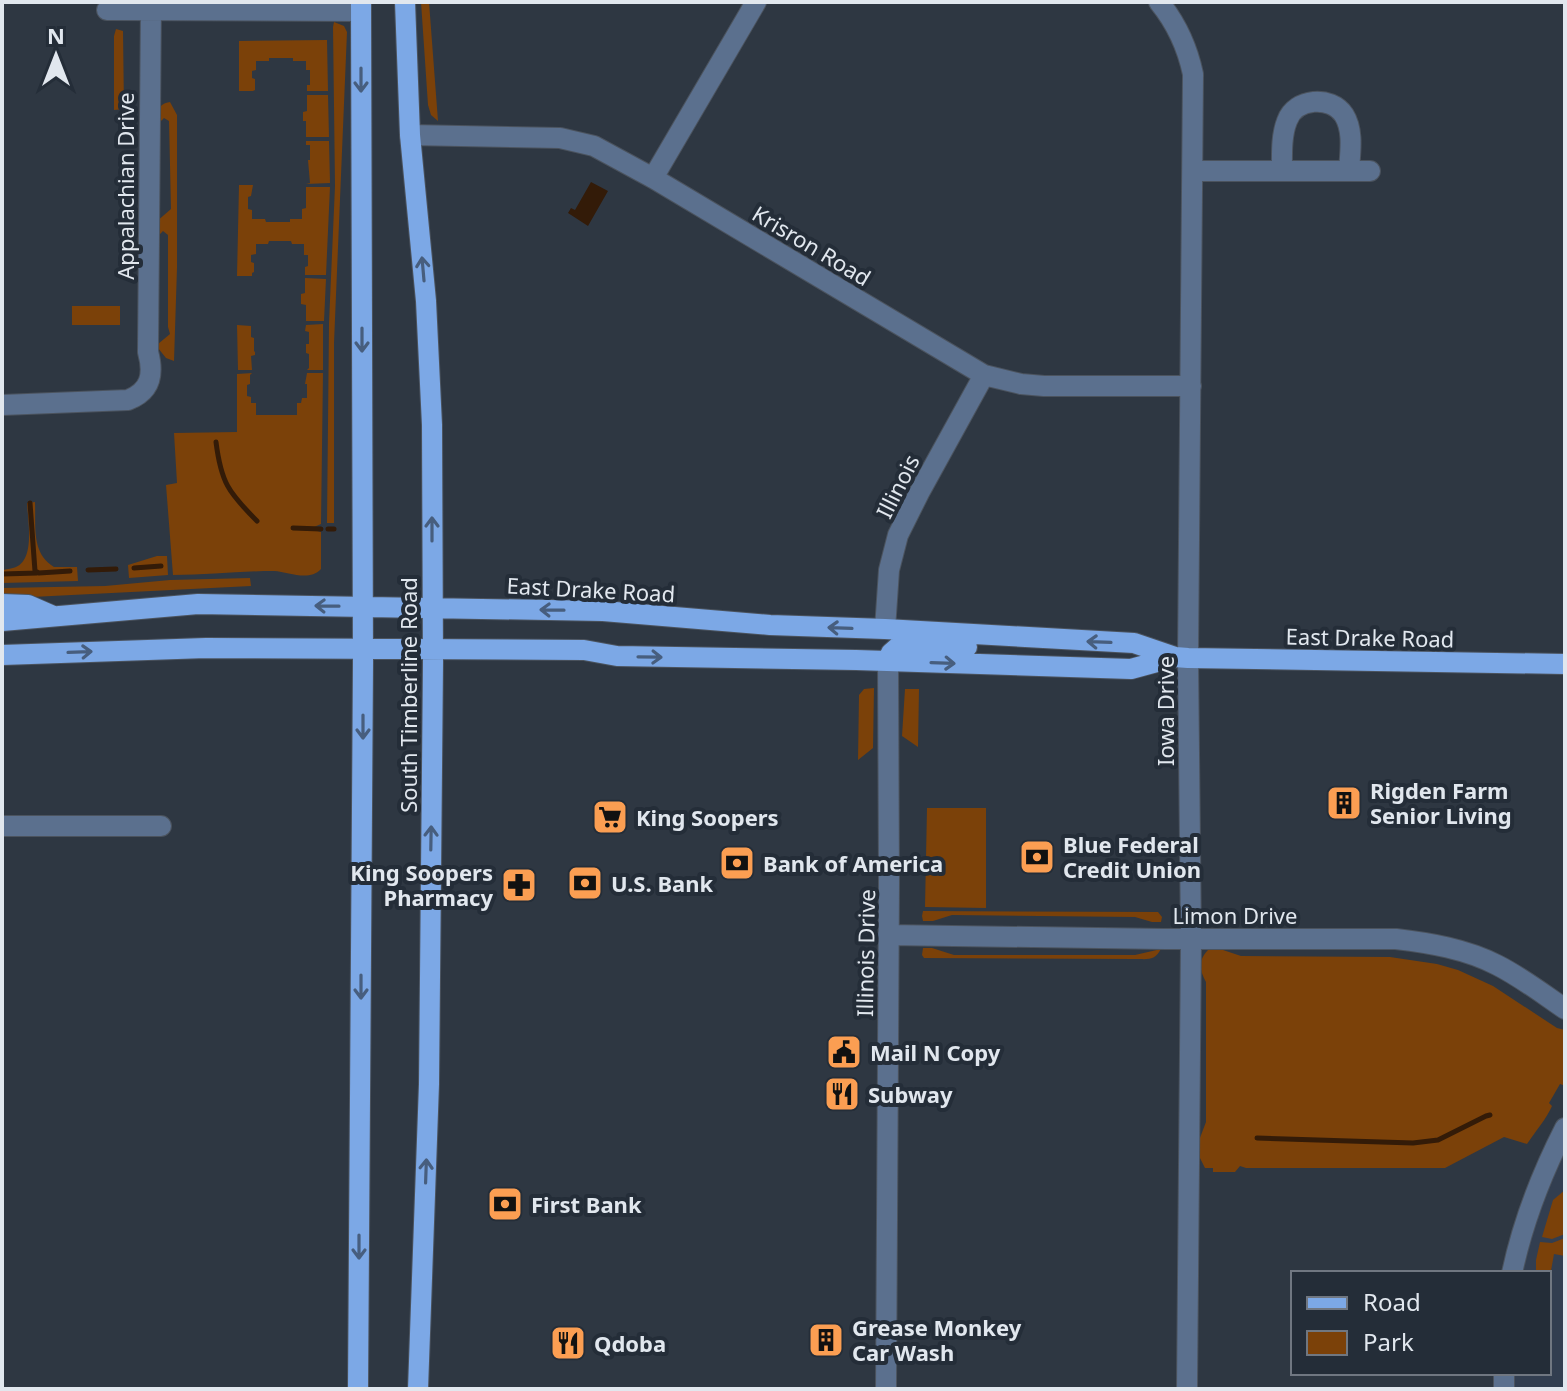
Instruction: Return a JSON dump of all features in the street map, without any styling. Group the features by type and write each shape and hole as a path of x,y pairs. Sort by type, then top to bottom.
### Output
{"main road":[{"name":"South Timberline Road","path":"405,2 410,135 426,301 432,425 429,1084 418,1389"},
{"name":"South Timberline Road","path":"358,1389 363,649 361,6"},
{"path":"2,604 28,605 54,617"},
{"name":"East Drake Road","path":"2,621 198,604 603,611 770,625 1134,643 1182,657"},
{"path":"2,630 54,617"},
{"path":"888,661 899,646 999,647 1067,640"},
{"name":"East Drake Road","path":"2,655 158,649 433,649 584,650 617,656 1131,669 1182,657 1565,664"}],"street":[{"path":"653,178 756,2"},
{"name":"Iowa Drive","path":"1159,2 1181,34 1193,74 1191,386 1182,657 1191,939 1187,1389"},
{"path":"107,10 361,6"},
{"name":"Appalachian Drive","path":"2,405 133,399 147,385 152,370 148,352 150,7"},
{"path":"1193,171 1282,171 1360,171 1349,126 1336,106 1313,101 1292,111 1286,121 1282,171"},
{"name":"Krisron Road","path":"410,135 560,138 594,146 984,375 1044,386 1191,386"},
{"name":"Illinois","path":"885,629 889,570 898,535 984,375"},
{"name":"Illinois Drive","path":"886,1389 888,661"},
{"path":"2,826 161,826"},
{"name":"Limon Drive","path":"888,935 1396,939 1430,943 1495,964 1565,1009"},
{"path":"1512,1271 1523,1225 1534,1195 1565,1128"}],"shaded area":[{"path":"591,182 608,191 588,226 568,213 571,208 575,210"},
{"path":"1565,1128 1565,1389 1504,1389 1504,1375 1551,1375 1551,1271 1513,1271"}],"green space":[{"path":"421,2 429,2 438,121 431,115 428,105"},
{"path":"334,22 344,26 347,32 334,343 334,523 327,523 329,323 335,186"},
{"path":"116,29 123,31 124,109 114,110 114,36"},
{"path":"327,40 328,91 307,91 310,70 306,70 306,61 269,58 269,61 256,61 256,70 252,71 255,90 239,91 239,41"},
{"path":"307,95 328,95 329,137 306,137 303,112 307,111"},
{"path":"170,102 177,115 174,361 166,358 158,348 158,344 170,334 168,235 163,231 156,238 156,222 171,209 169,121 164,118 157,125 160,107"},
{"path":"306,141 329,141 330,183 306,184 310,183 310,145 306,145"},
{"path":"239,185 253,185 248,197 248,209 252,210 252,219 265,219 266,222 302,219 302,209 306,208 306,187 330,187 326,275 305,275 308,255 304,255 304,244 269,241 268,244 256,244 256,254 251,255 251,262 254,263 252,276 237,276"},
{"path":"305,278 326,279 324,321 306,321 306,305 301,304"},
{"path":"72,306 120,306 120,325 72,325"},
{"path":"323,324 323,370 307,370 309,332 305,331 306,325"},
{"path":"237,325 251,326 255,352 251,356 252,370 238,370"},
{"path":"252,373 247,396 251,397 251,403 256,403 256,415 297,415 297,403 307,398 307,373 323,373 321,524 293,527 293,530 321,532 321,569 305,576 274,571 173,575 166,485 177,483 174,433 237,432 237,374"},
{"path":"35,502 36,539 41,554 54,567 77,567 78,581 2,583 2,570 16,567 26,556 29,539 27,503"},
{"path":"167,556 168,575 129,578 128,565"},
{"path":"250,578 251,586 2,597 2,588"},
{"path":"874,688 873,748 858,760 859,695 864,689"},
{"path":"905,689 919,689 918,747 902,736"},
{"path":"927,808 986,808 986,908 925,907"},
{"path":"923,911 1158,912 1162,917 1161,922 1152,922 1135,917 952,915 923,921"},
{"path":"923,948 954,955 1135,955 1161,949 1153,957 1144,959 924,958"},
{"path":"1208,950 1223,950 1241,956 1390,957 1458,970 1493,986 1557,1028 1565,1030 1565,1082 1560,1084 1549,1103 1552,1106 1550,1111 1527,1144 1504,1137 1445,1168 1240,1166 1235,1172 1213,1172 1213,1168 1205,1168 1199,1156 1198,1143 1206,1122 1206,982 1201,965"},
{"path":"1565,1190 1565,1234 1552,1239 1542,1237 1553,1200"},
{"path":"1565,1238 1565,1256 1554,1254 1551,1271 1536,1271 1540,1242 1552,1243"}],"waterway":[{"path":"216,442 220,467 228,486 257,521"},
{"path":"30,503 35,571 70,571"},
{"path":"293,528 321,529"},
{"path":"328,529 334,529"},
{"path":"134,568 161,566"},
{"path":"88,570 116,569"},
{"path":"2,574 37,573"},
{"path":"1257,1138 1413,1143 1438,1140 1490,1115"}],"place":[{"name":"Rigden Farm Senior Living","path":"1344,803"},
{"name":"King Soopers","path":"610,817"},
{"name":"Blue Federal Credit Union","path":"1037,857"},
{"name":"Bank of America","path":"737,863"},
{"name":"U.S. Bank","path":"585,883"},
{"name":"King Soopers Pharmacy","path":"519,885"},
{"name":"Mail N Copy","path":"844,1052"},
{"name":"Subway","path":"842,1094"},
{"name":"First Bank","path":"505,1204"},
{"name":"Grease Monkey Car Wash","path":"826,1340"},
{"name":"Qdoba","path":"568,1343"}]}
